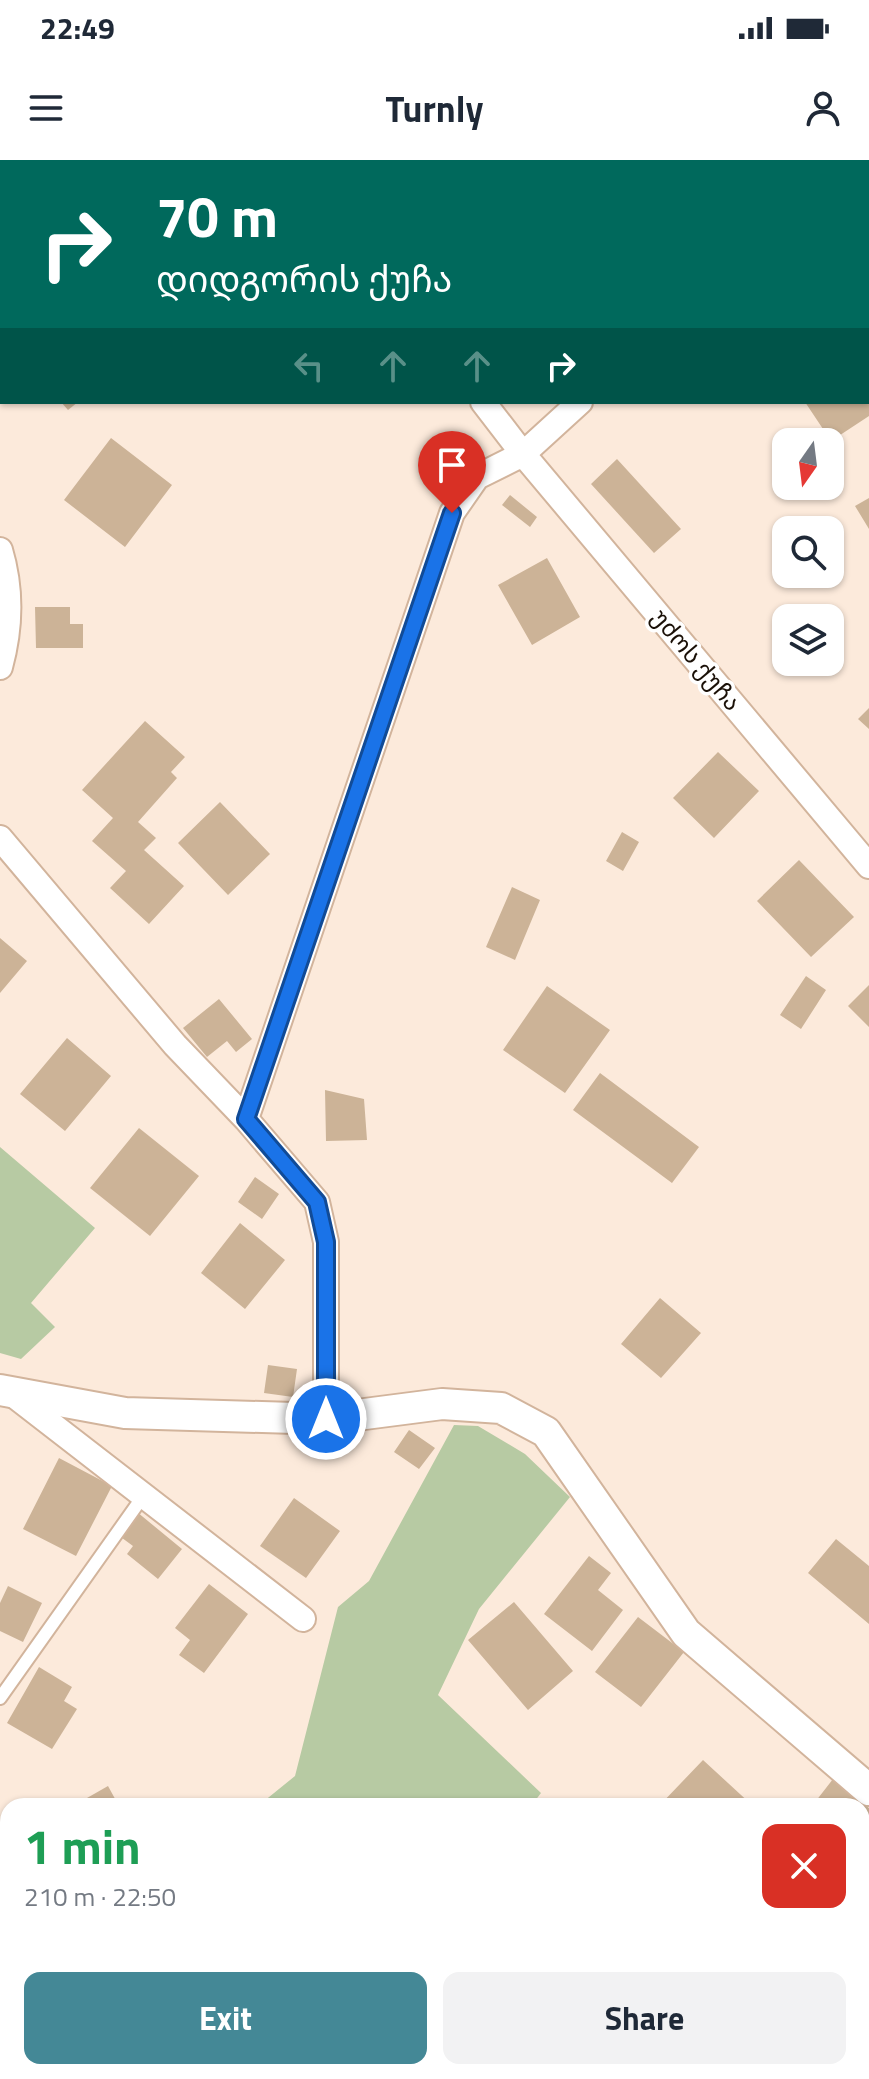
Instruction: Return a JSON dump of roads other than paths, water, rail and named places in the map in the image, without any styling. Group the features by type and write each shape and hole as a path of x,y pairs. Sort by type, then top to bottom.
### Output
{"street":[{"name":"უძოს ქუჩა","path":"485,404 523,454 869,866"},
{"path":"246,1119 452,513 477,477 523,454 578,404"},
{"path":"0,550 10,601 6,645 0,667"},
{"path":"0,838 175,1045 246,1119 317,1202 326,1242 326,1419"},
{"path":"5,1391 125,1413 326,1419 442,1404 501,1408 546,1432 686,1633 869,1790"},
{"path":"5,1391 303,1619"}],"lane":[{"path":"0,1698 144,1495"}]}
